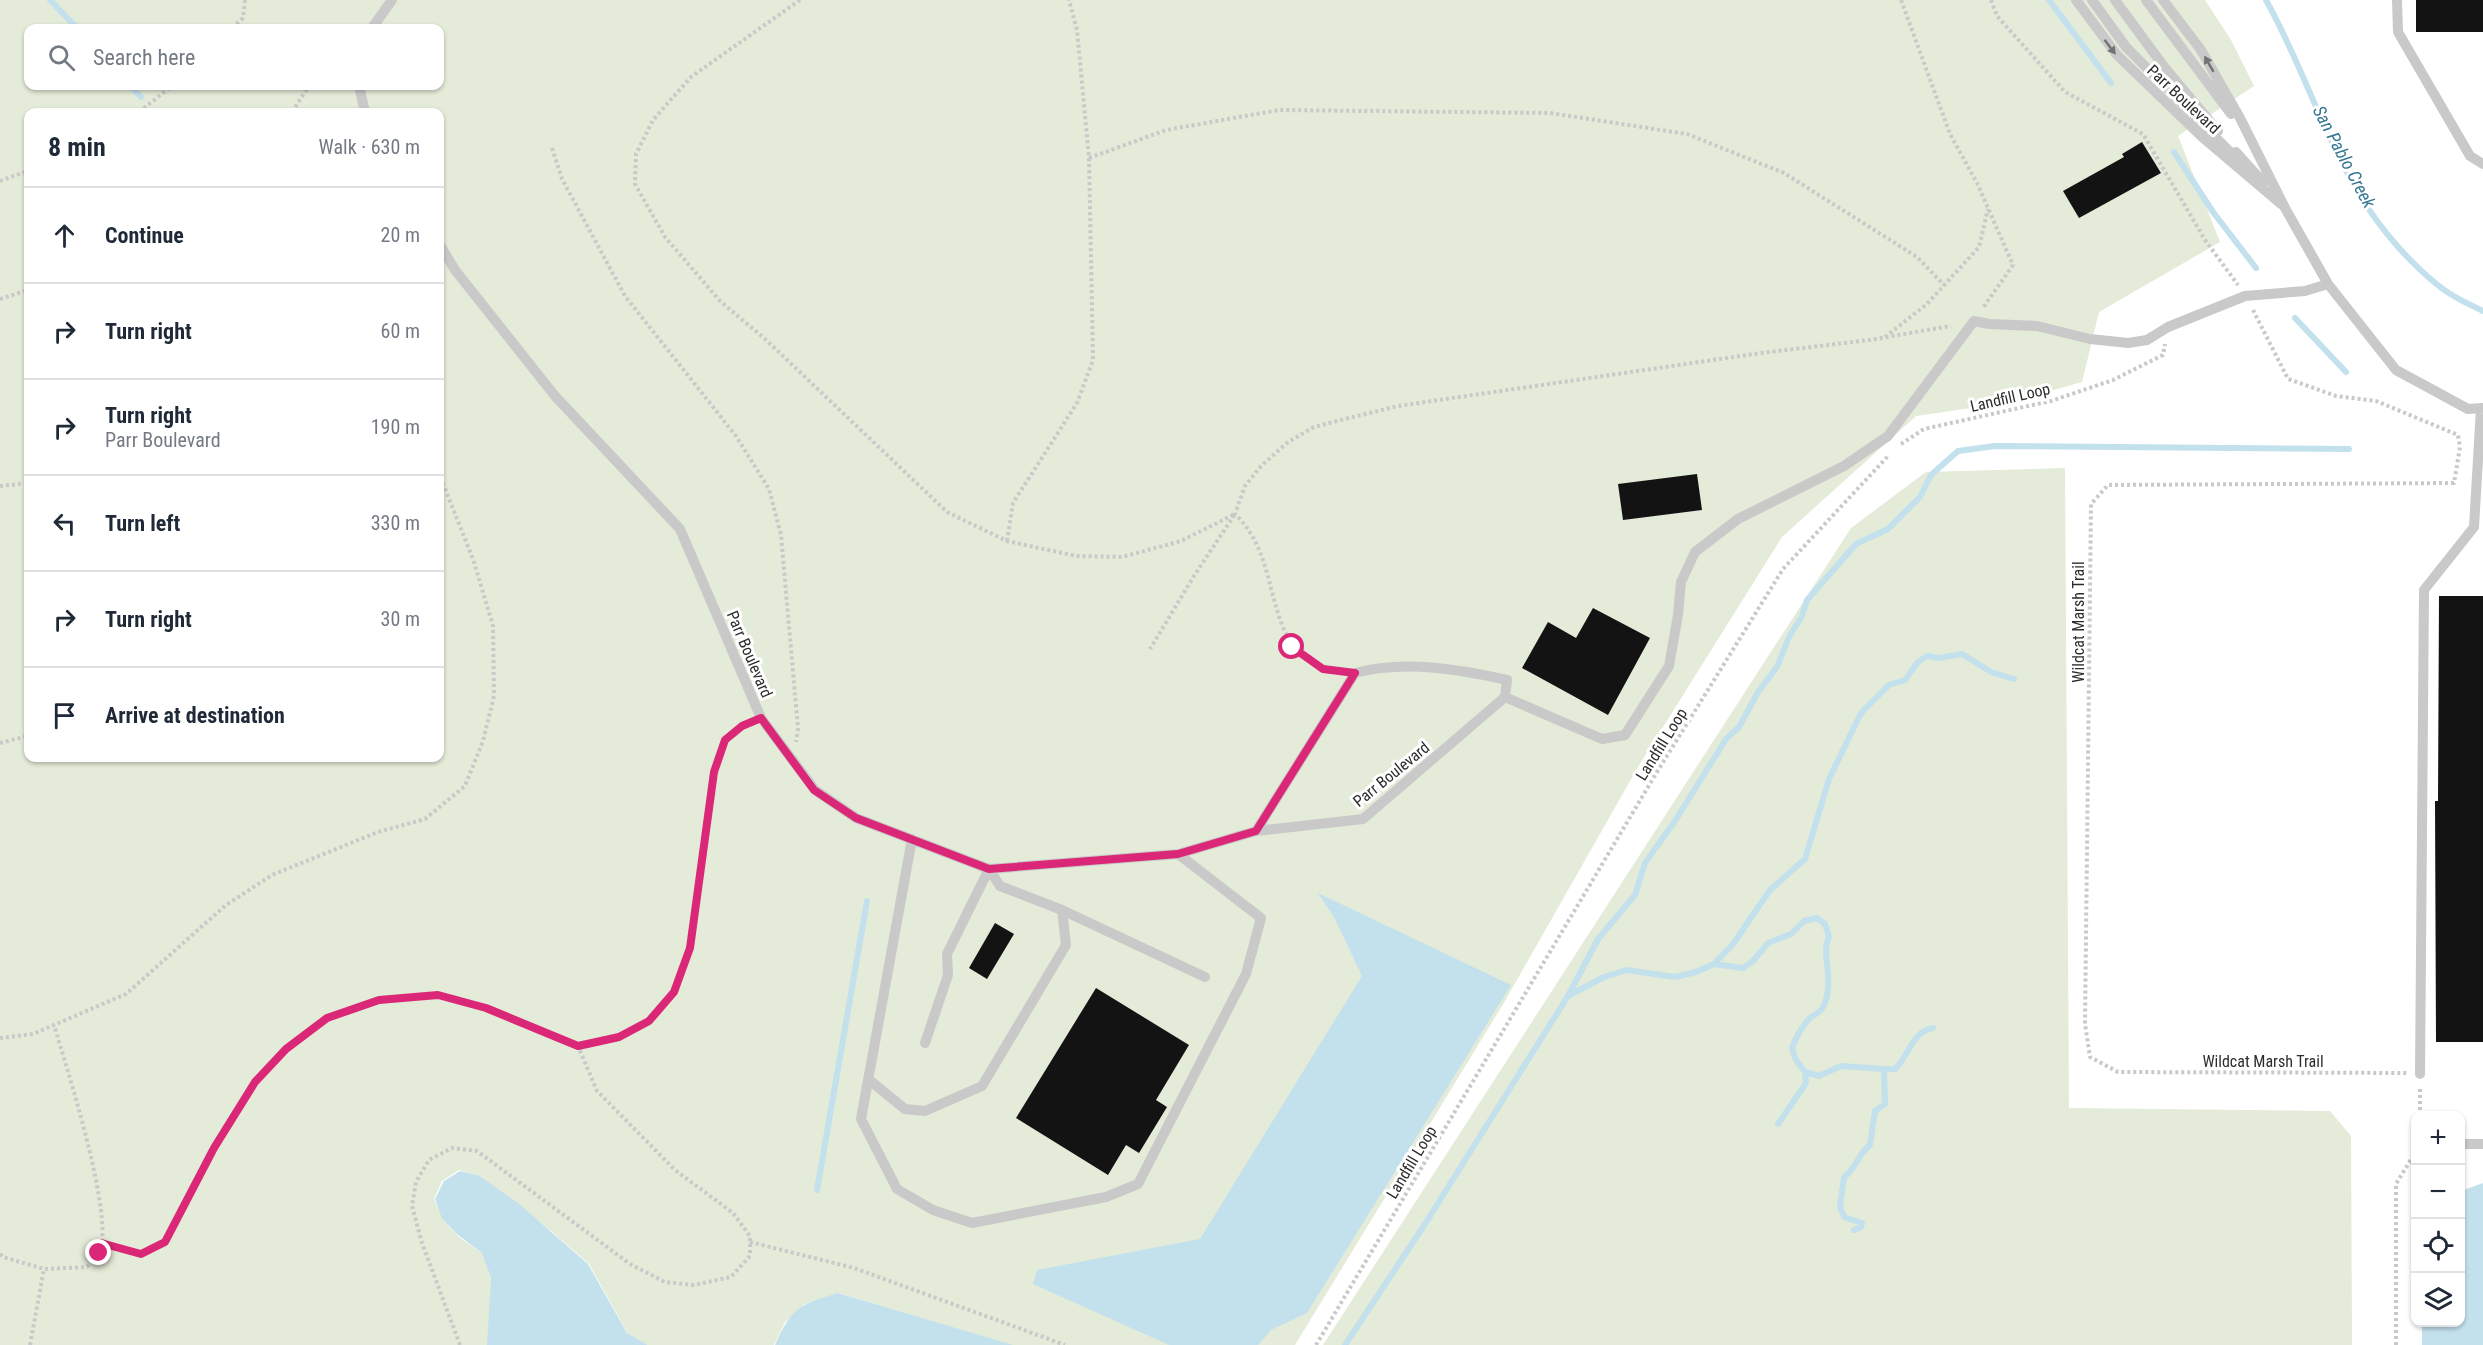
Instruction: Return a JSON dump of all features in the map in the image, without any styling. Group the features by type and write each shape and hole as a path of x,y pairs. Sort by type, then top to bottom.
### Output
{"lane":[{"path":"375,24 392,0"},
{"name":"Parr Boulevard","path":"2076,0 2117,56 2202,137 2285,208"},
{"path":"2092,0 2126,47 2285,208"},
{"path":"2115,0 2165,68 2285,208"},
{"path":"2146,0 2230,112 2285,208"},
{"name":"Parr Boulevard","path":"2163,0 2206,60 2240,118 2285,208 2328,285 2396,370 2468,409 2482,408"},
{"path":"2397,0 2398,32 2470,156 2483,164"},
{"path":"360,90 364,108"},
{"name":"Parr Boulevard","path":"444,252 455,270 555,396 680,528 761,718 814,790 856,818 989,869 1178,854 1256,831 1363,819 1505,697"},
{"path":"1256,831 1355,673 1377,667 1453,668 1507,680 1505,697 1602,739 1624,735 1669,666 1681,582 1695,552 1738,519 1844,466 1888,436 1974,321 1989,324 2037,326 2090,339 2128,343 2147,340 2168,327 2245,296 2305,291 2328,285"},
{"path":"2420,1074 2424,590 2479,531 2482,408"},
{"path":"912,839 861,1119 897,1189 933,1210 972,1223 1107,1197 1138,1184 1246,974 1261,918 1178,854"},
{"path":"989,869 1000,886 1062,910 1205,977"},
{"path":"925,1043 948,975 947,954 989,869"},
{"path":"868,1079 905,1109 926,1111 982,1086 1066,945 1062,910"},
{"path":"2465,1144 2483,1144"}],"path":[{"path":"236,24 243,18 245,0"},
{"path":"800,0 691,77 653,120 636,154 635,184 665,237 721,302 772,346 947,512 1008,541 1076,556 1122,557 1181,541 1235,514"},
{"path":"1008,541 1013,503 1077,403 1093,360 1089,158 1077,30 1070,0"},
{"path":"1149,649 1235,514 1245,486 1261,465 1279,450 1314,428 1398,406 1619,373 1884,338 1974,321 2013,265 1988,208 1950,134 1901,0"},
{"path":"1991,0 1997,16 2065,92 2143,134 2205,240 2245,296"},
{"path":"144,108 167,90"},
{"path":"295,108 306,90"},
{"path":"1089,158 1166,130 1279,110 1550,113 1687,135 1784,172 1917,257 1944,285"},
{"path":"552,148 562,179 625,296 736,436 769,489 781,535 798,729 794,764"},
{"path":"0,181 24,172"},
{"path":"1884,338 1927,304 1979,247 1988,208"},
{"path":"0,300 24,291"},
{"name":"Wildcat Marsh Trail","path":"2245,296 2288,379 2336,396 2376,401 2458,435 2460,447 2454,483 2108,485 2091,504 2085,1024 2090,1057 2118,1072 2420,1074"},
{"name":"Landfill Loop","path":"1316,1345 1657,772 1783,569 1895,448 1924,429 2051,401 2113,380 2163,355 2168,327"},
{"path":"0,486 24,483"},
{"path":"0,1038 33,1034 126,994 226,905 272,875 378,832 425,819 465,786 483,741 494,696 493,626 473,559 444,486"},
{"path":"1235,514 1246,524 1265,561 1275,603 1292,647 1323,669 1355,673"},
{"path":"101,1243 141,1254 165,1242 214,1148 255,1082 286,1049 327,1018 379,1000 438,995 486,1008 578,1046 619,1037 649,1021 674,992 690,948 714,772 725,740 742,726 761,718"},
{"path":"0,743 24,737"},
{"path":"0,1254 3,1257 44,1269 87,1267 99,1253 103,1227 88,1142 54,1025"},
{"path":"460,1345 422,1243 412,1206 416,1182 429,1160 452,1148 477,1151 630,1264 665,1282 694,1285 732,1277 750,1256 750,1236 733,1213 675,1170 597,1091 578,1046"},
{"path":"2420,1074 2420,1111"},
{"path":"2396,1345 2396,1185 2411,1158"},
{"path":"750,1242 854,1268 1065,1345"},
{"path":"30,1345 44,1269"}],"green space":[{"path":"0,0 2205,0 2231,40 2254,86 2178,136 2220,242 2099,312 2082,382 2012,402 1916,416 1782,537 1638,767 1505,1001 1295,1345 1010,1345 839,1293 805,1304 785,1322 774,1345 648,1345 628,1334 589,1264 551,1231 478,1175 459,1170 442,1181 434,1199 443,1220 459,1237 483,1254 491,1278 488,1345 0,1345"},
{"path":"2065,468 2069,1108 2330,1111 2351,1136 2352,1345 1323,1345 1851,528 1926,472"}],"water":[{"path":"1318,893 1511,985 1307,1313 1271,1330 1258,1345 1169,1345 1033,1284 1037,1270 1200,1239 1362,976 1334,917"},
{"path":"460,1171 478,1175 518,1203 588,1264 627,1333 648,1345 487,1345 491,1278 482,1253 458,1235 442,1219 435,1199 444,1181"},
{"path":"2483,1183 2483,1345 2422,1345 2422,1327 2465,1327 2465,1190"},
{"path":"838,1293 1013,1345 775,1345 786,1323 798,1309"}],"building":[{"path":"2416,0 2483,0 2483,32 2416,32"},
{"path":"2142,142 2161,173 2079,218 2063,191 2124,157 2122,154"},
{"path":"1697,474 1702,510 1623,520 1618,484"},
{"path":"2439,596 2483,596 2483,1042 2436,1042 2435,801 2438,801"},
{"path":"1593,608 1650,638 1608,715 1522,668 1548,622 1576,638"},
{"path":"995,923 1014,934 987,979 969,968"},
{"path":"1096,988 1189,1045 1156,1100 1167,1107 1139,1153 1126,1145 1108,1175 1016,1118"}],"waterway":[{"path":"50,0 73,24"},
{"path":"2049,0 2111,83"},
{"name":"San Pablo Creek","path":"2266,0 2291,49 2347,173 2378,222 2428,277 2449,294 2483,311"},
{"path":"134,90 141,97"},
{"path":"2174,152 2213,212 2256,268"},
{"path":"2295,318 2346,372"},
{"path":"1345,1345 1425,1224 1568,996 1598,939 1635,895 1645,863 1675,821 1726,739 1739,727 1758,692 1777,667 1789,637 1802,616 1807,600 1856,544 1888,529 1920,497 1931,475 1958,451 1995,446 2349,449"},
{"path":"1568,996 1604,977 1627,970 1675,977 1696,972 1714,964 1733,944 1770,890 1805,859 1829,779 1861,713 1889,685 1905,680 1918,662 1927,656 1939,658 1962,654 1991,672 2014,679"},
{"path":"817,1190 867,901"},
{"path":"1714,964 1743,968 1753,961 1768,943 1791,934 1804,921 1817,918 1825,924 1829,937 1826,952 1827,998 1822,1009 1809,1019 1797,1036 1792,1048 1796,1060 1805,1072 1819,1076 1841,1066 1884,1069 1885,1104 1875,1111 1870,1145 1844,1177 1840,1207 1844,1217 1862,1223 1861,1227 1854,1230"},
{"path":"1884,1069 1895,1069 1915,1039 1926,1030 1933,1028"},
{"path":"1778,1124 1806,1083 1805,1072"}],"route":[{"path":"99,1253 101,1243 141,1254 165,1242 214,1148 255,1082 286,1049 327,1018 379,1000 438,995 486,1008 578,1046 619,1037 649,1021 674,992 690,948 714,772 725,740 742,726 761,718 814,790 856,818 989,869 1178,854 1256,831 1355,673 1323,669 1292,647"}]}
